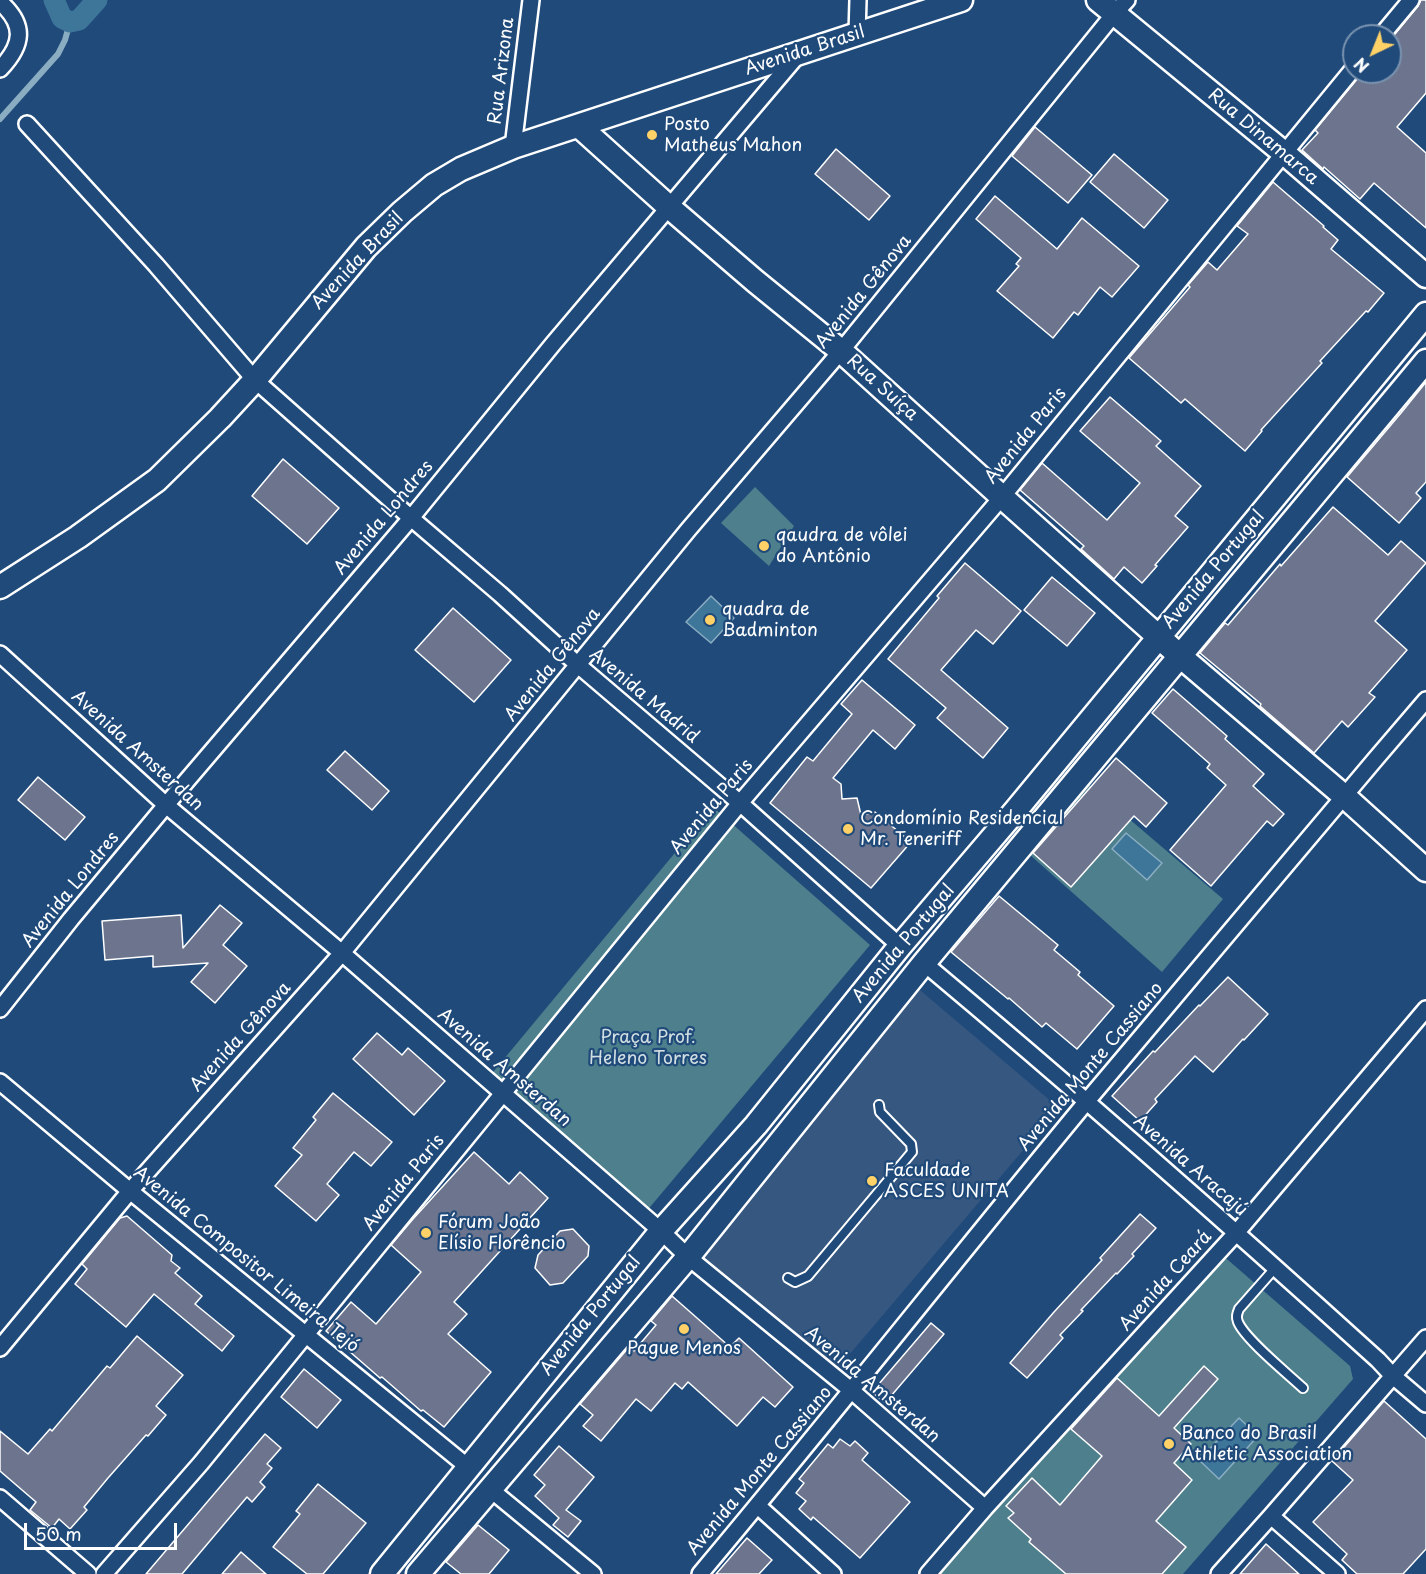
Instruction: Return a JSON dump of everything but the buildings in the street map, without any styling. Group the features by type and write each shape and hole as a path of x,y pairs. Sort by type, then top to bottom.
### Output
{"street":[{"name":"Rua Arizona","path":"513,147 531,0"},
{"path":"857,34 858,0"},
{"name":"Avenida Brasil","path":"0,587 87,530 156,480 220,418 255,380 366,246 434,184 461,169 513,147 961,0"},
{"path":"1391,24 1411,0"},
{"path":"0,2 10,11 19,28 19,38 16,48 0,69"},
{"name":"Rua Dinamarca","path":"1113,5 1426,276"},
{"name":"Avenida Gênova","path":"0,1348 130,1191 342,953 688,530 841,351 1113,5"},
{"name":"Avenida Londres","path":"0,1009 78,910 411,518 799,53"},
{"name":"Avenida Paris","path":"105,1574 201,1463 740,803 1002,497 1342,83"},
{"name":"Avenida Madrid","path":"27,124 156,265 255,380 578,665 740,803 900,946"},
{"name":"Rua Suíça","path":"579,126 754,281 841,351 1180,656 1344,795 1426,870"},
{"name":"Avenida Portugal","path":"382,1574 661,1231 756,1125 900,946 1016,810 1426,314"},
{"name":"Avenida Portugal","path":"418,1574 688,1257 924,963 1426,361"},
{"name":"Avenida Amsterdan","path":"0,654 166,805 342,953 688,1257 852,1391 986,1508"},
{"name":"Avenida Monte Cassiano","path":"700,1574 758,1506 1086,1102 1426,700"},
{"name":"Avenida Aracajú","path":"924,963 1237,1232 1426,1404"},
{"name":"Avenida Ceará","path":"928,1574 1237,1232 1426,1009"},
{"name":"Avenida Compositor Limeira Tejó","path":"0,1082 468,1467"},
{"path":"1219,1574 1426,1338"},
{"path":"490,1489 593,1574"},
{"path":"0,1498 88,1574"},
{"path":"758,1506 833,1574"},
{"path":"1271,1516 1338,1574"}],"lane":[{"path":"788,1278 795,1282 808,1276 912,1152 911,1144 880,1112 879,1105"},
{"path":"1276,1268 1239,1309 1237,1320 1246,1335 1303,1388"}],"shaded area":[{"name":"quadra de Badminton","path":"711,596 734,618 711,643 686,622"},
{"path":"1126,833 1162,863 1147,880 1112,849"},
{"name":"Faculdade ASCES UNITA","path":"914,985 1059,1108 832,1375 685,1253"},
{"path":"1239,1418 1258,1436 1219,1479 1199,1460"}],"green space":[{"name":"qaudra de vôlei do Antônio","path":"755,487 794,526 769,566 721,523"},
{"path":"1080,777 1223,899 1162,972 1021,847"},
{"name":"Praça Prof. Heleno Torres","path":"713,807 870,945 640,1219 484,1083"},
{"name":"Banco do Brasil Athletic Association","path":"1220,1253 1350,1366 1353,1379 1183,1574 928,1574"}],"waterway":[{"path":"54,0 62,18 70,22 79,20 97,0"},
{"path":"0,119 58,54 70,22"}],"place":[{"name":"Posto Matheus Mahon","path":"652,135"},
{"name":"qaudra de vôlei do Antônio","path":"764,546"},
{"name":"quadra de Badminton","path":"710,620"},
{"name":"Condomínio Residencial Mr. Teneriff","path":"848,829"},
{"name":"Faculdade ASCES UNITA","path":"872,1181"},
{"name":"Fórum João Elísio Florêncio","path":"426,1233"},
{"name":"Pague Menos","path":"684,1329"},
{"name":"Banco do Brasil Athletic Association","path":"1169,1444"}]}
